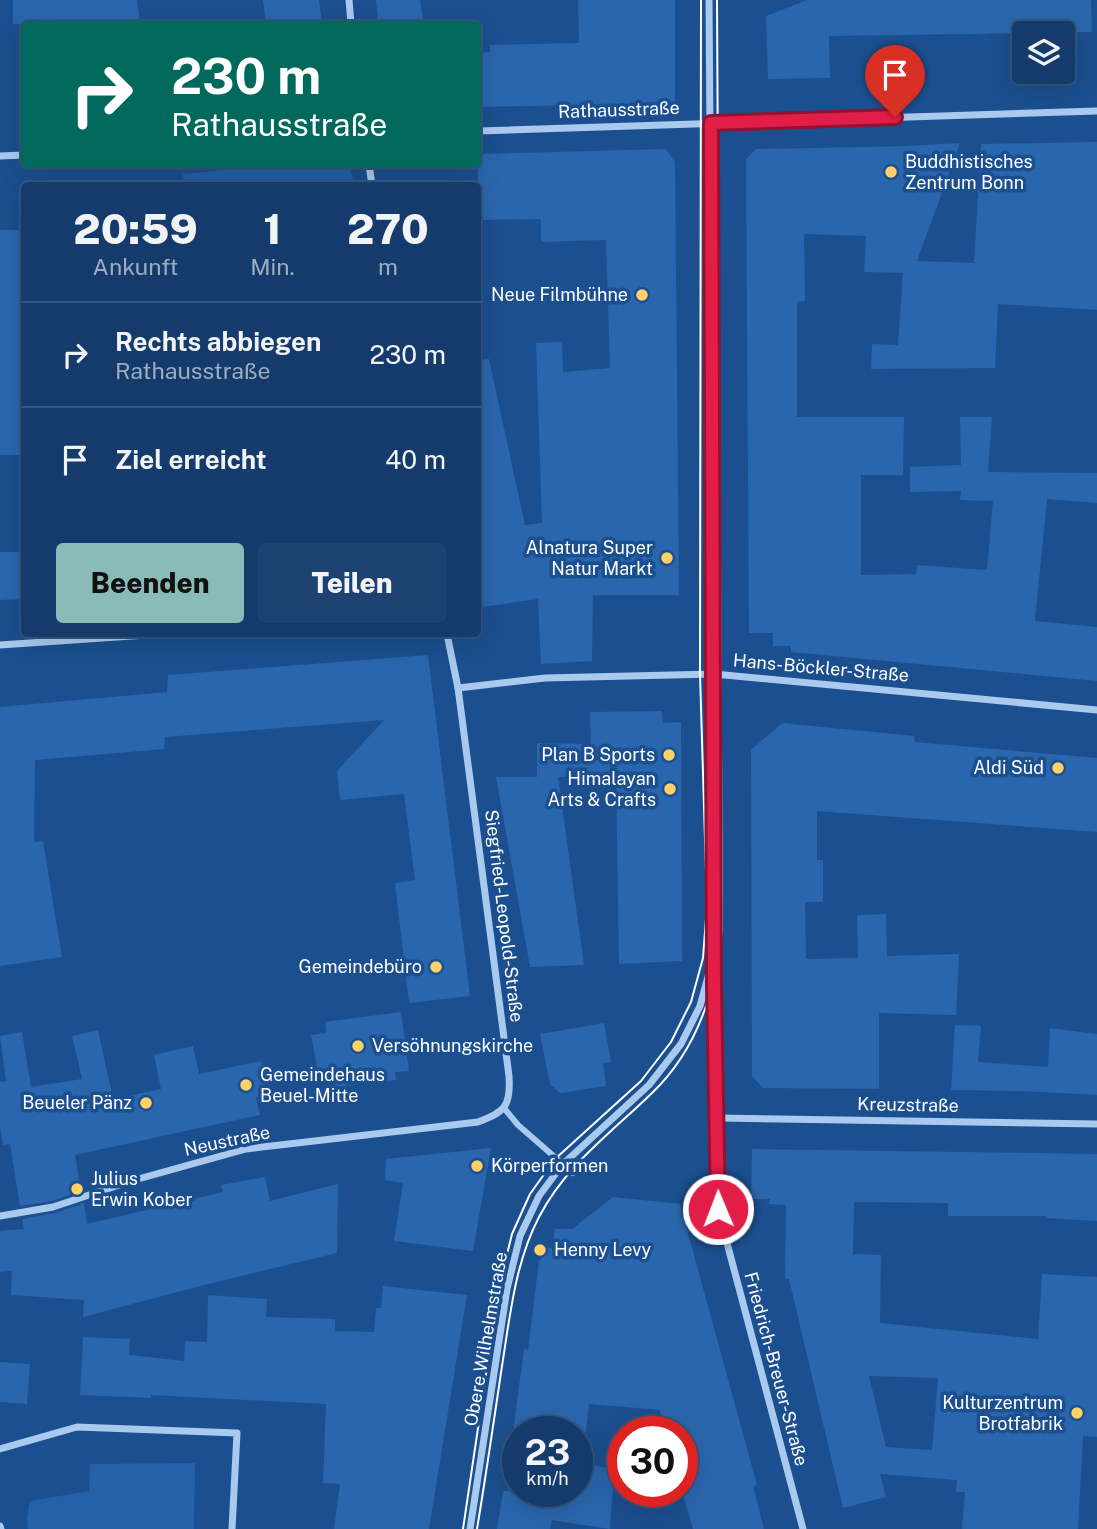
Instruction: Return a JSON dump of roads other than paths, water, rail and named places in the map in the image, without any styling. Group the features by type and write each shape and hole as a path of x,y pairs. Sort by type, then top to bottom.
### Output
{"street":[{"path":"349,0 351,21"},
{"name":"Friedrich-Breuer-Straße","path":"709,0 718,1209 803,1529"},
{"name":"Rathausstraße","path":"481,131 1097,111"},
{"path":"0,156 21,155"},
{"path":"0,645 117,637"},
{"name":"Siegfried-Leopold-Straße","path":"448,637 458,688 509,1076 510,1095 504,1108"},
{"name":"Hans-Böckler-Straße","path":"458,688 545,678 714,674 1097,710"},
{"name":"Obere Wilhelmstraße","path":"470,1529 507,1289 520,1236 539,1196 562,1165 649,1085 681,1044 701,1006 714,951"},
{"path":"504,1108 518,1125 573,1173"},
{"name":"Neustraße","path":"0,1216 53,1207 131,1181 246,1149 478,1122 496,1115 504,1108"},
{"name":"Kreuzstraße","path":"718,1118 1097,1124"},
{"path":"0,1449 77,1427 237,1433 232,1529"}],"tram line":[{"path":"463,1529 499,1287 512,1234 530,1194 555,1159 641,1081 671,1042 691,1002 703,958 707,905 700,674 701,0"},
{"path":"477,1529 511,1309 519,1271 531,1235 562,1181 590,1150 652,1093 681,1058 702,1018 719,952 722,930 717,0"}],"place":[{"name":"Buddhistisches Zentrum Bonn","path":"891,172"},
{"name":"Neue Filmbühne","path":"642,295"},
{"name":"Alnatura Super Natur Markt","path":"667,558"},
{"name":"Plan B Sports","path":"669,755"},
{"name":"Aldi Süd","path":"1058,768"},
{"name":"Himalayan Arts & Crafts","path":"670,789"},
{"name":"Gemeindebüro","path":"436,967"},
{"name":"Versöhnungskirche","path":"358,1046"},
{"name":"Gemeindehaus Beuel-Mitte","path":"246,1085"},
{"name":"Beueler Pänz","path":"146,1103"},
{"name":"Körperformen","path":"477,1166"},
{"name":"Julius Erwin Kober","path":"77,1189"},
{"name":"Henny Levy","path":"540,1250"},
{"name":"Kulturzentrum Brotfabrik","path":"1077,1413"}]}
